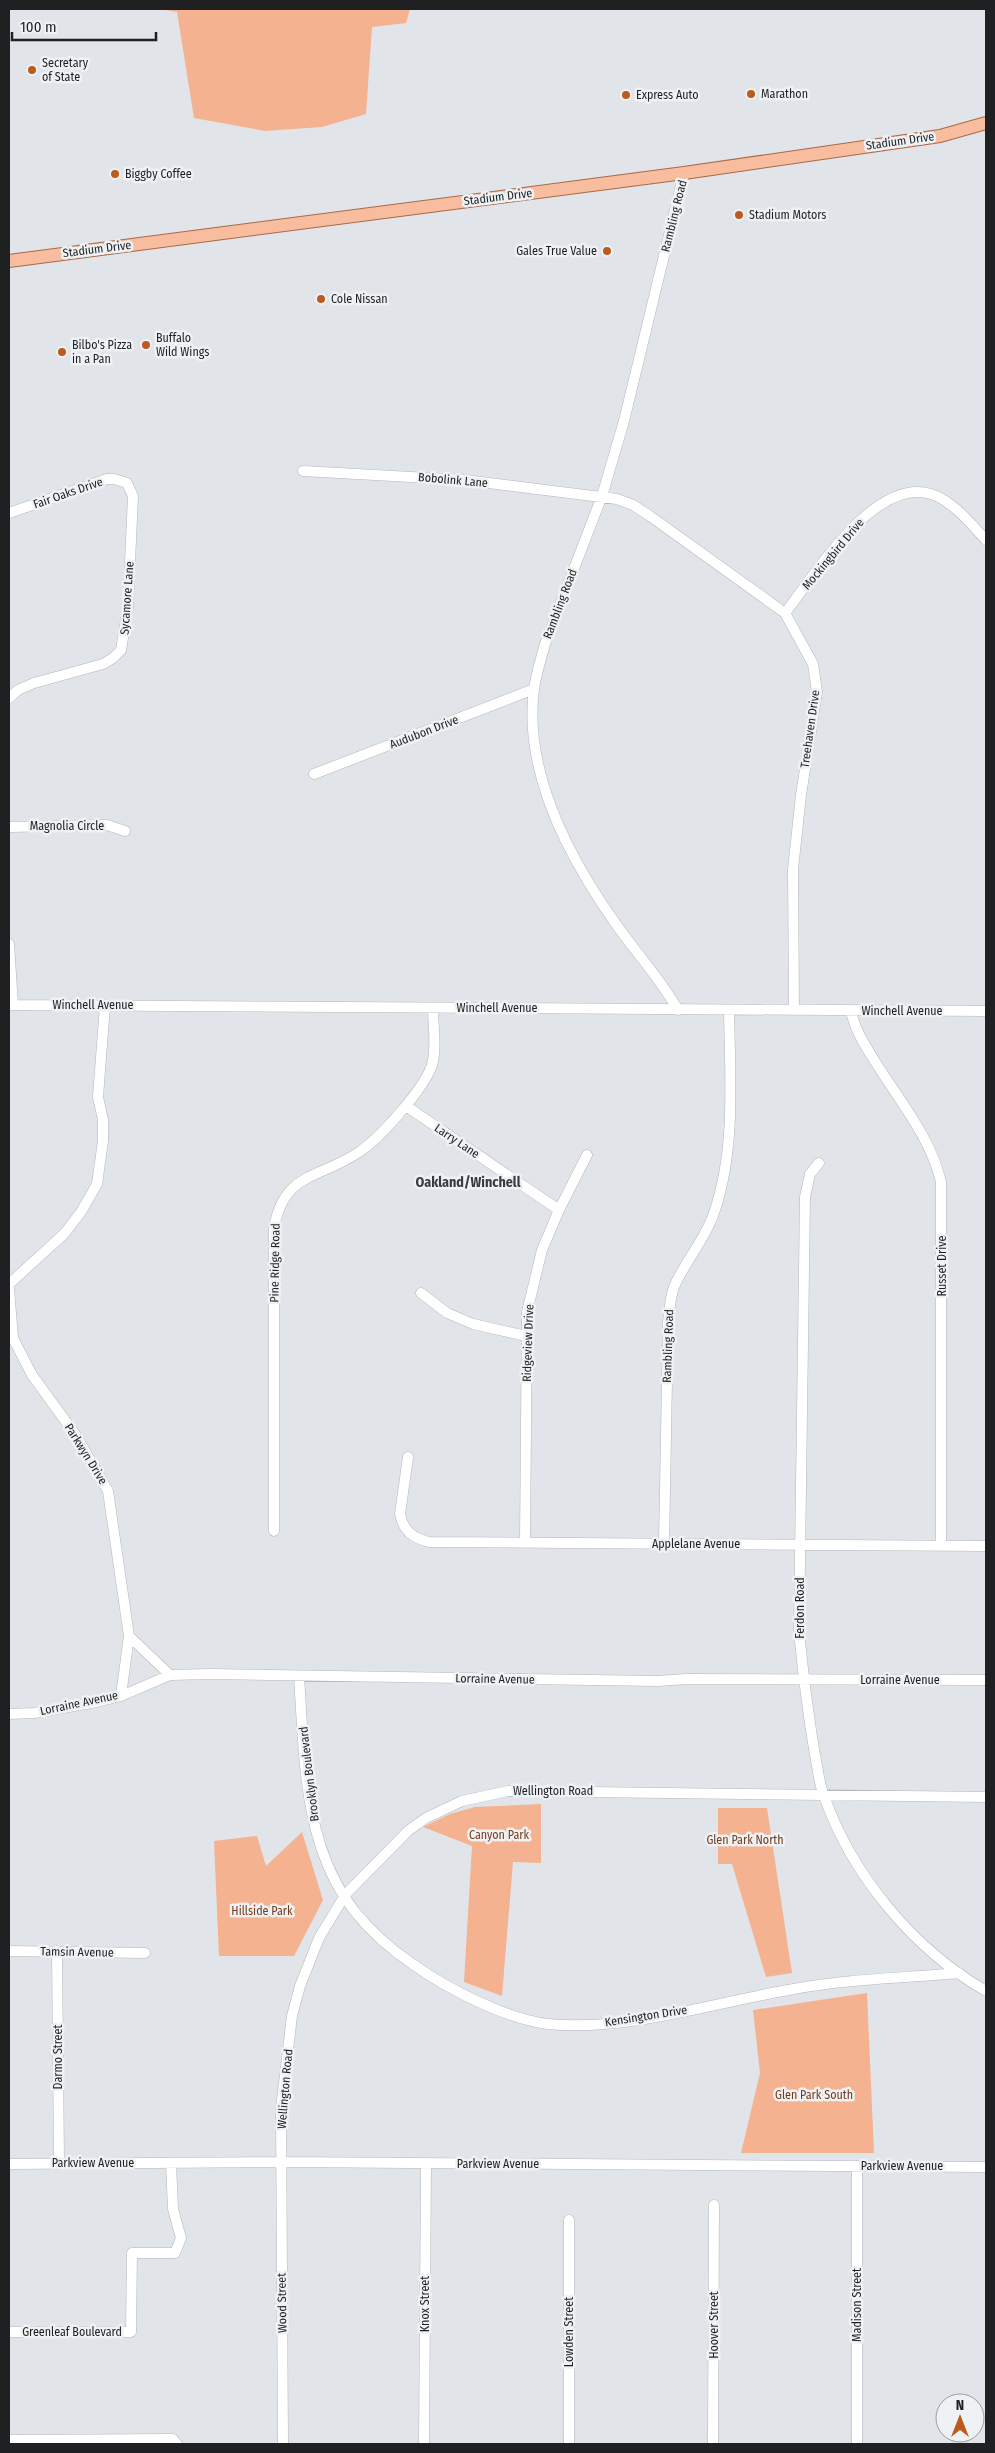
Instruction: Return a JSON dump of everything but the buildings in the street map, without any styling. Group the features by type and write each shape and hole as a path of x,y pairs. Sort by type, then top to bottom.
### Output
{"main road":[{"name":"Stadium Drive","path":"9,261 684,173 940,136 986,123"}],"street":[{"name":"Rambling Road","path":"678,1010 662,983 618,928 582,874 556,816 538,763 534,740 534,689 545,644 602,496 624,421 684,173"},
{"name":"Bobolink Lane","path":"303,471 465,480 602,496"},
{"name":"Fair Oaks Drive","path":"9,513 98,481 114,479 127,483"},
{"name":"Sycamore Lane","path":"9,698 18,690 34,682 103,664 121,650 128,607 133,496 127,483"},
{"name":"Mockingbird Drive","path":"785,613 859,521 893,496 916,492 939,497 969,521 986,540"},
{"name":"Treehaven Drive","path":"602,496 632,505 650,516 785,613 813,664 817,692 800,795 793,869 794,1010"},
{"name":"Audubon Drive","path":"314,774 534,689"},
{"name":"Magnolia Circle","path":"9,827 107,825 125,831"},
{"path":"9,944 11,1005"},
{"name":"Winchell Avenue","path":"11,1005 986,1011"},
{"path":"9,1284 64,1234 81,1212 97,1184 103,1141 103,1120 98,1097 104,1005"},
{"name":"Pine Ridge Road","path":"274,1531 274,1228 277,1213 282,1200 297,1183 359,1152 406,1106 428,1074 432,1063 433,1008"},
{"name":"Rambling Road","path":"664,1544 670,1303 675,1286 704,1237 714,1214 725,1174 731,1090 729,1010"},
{"name":"Russet Drive","path":"851,1011 858,1034 924,1140 938,1170 941,1182 941,1545"},
{"name":"Larry Lane","path":"406,1106 559,1210"},
{"name":"Ridgeview Drive","path":"525,1542 526,1336 530,1294 542,1250 586,1155"},
{"name":"Ferdon Road","path":"819,1163 806,1183 805,1197 799,1631 804,1680 823,1795 845,1846 872,1889 906,1926 959,1973 986,1991"},
{"name":"Parkwyn Drive","path":"9,1289 11,1337 32,1375 75,1434 108,1491 129,1636 121,1696"},
{"path":"422,1293 447,1312 473,1324 526,1336"},
{"name":"Applelane Avenue","path":"408,1457 400,1514 402,1523 408,1533 429,1542 986,1546"},
{"path":"129,1636 170,1676"},
{"name":"Lorraine Avenue","path":"9,1714 59,1709 121,1696 170,1676 211,1674 658,1681 686,1679 986,1680"},
{"name":"Brooklyn Boulevard","path":"300,1676 305,1756 314,1826 328,1865 344,1895"},
{"name":"Wellington Road","path":"280,2162 283,2082 292,2016 300,1986 319,1938 344,1895 409,1830 444,1809 462,1801 484,1796 535,1790 986,1797"},
{"name":"Kensington Drive","path":"344,1895 359,1919 379,1940 430,1976 475,2000 517,2016 546,2024 611,2024 806,1987 959,1973"},
{"name":"Tamsin Avenue","path":"9,1951 145,1953"},
{"name":"Darmo Street","path":"57,1951 59,2163"},
{"name":"Parkview Avenue","path":"9,2164 280,2162 986,2167"},
{"name":"Wood Street","path":"280,2162 283,2444"},
{"name":"Greenleaf Boulevard","path":"9,2332 131,2332 132,2253 175,2253 181,2238 173,2209 171,2163"},
{"name":"Knox Street","path":"424,2444 426,2164"},
{"name":"Madison Street","path":"857,2166 857,2444"},
{"name":"Hoover Street","path":"713,2444 714,2205"},
{"name":"Lowden Street","path":"568,2444 569,2220"},
{"path":"9,2440 173,2439 177,2444"}],"green space":[{"path":"159,9 410,9 406,23 372,27 366,114 322,127 265,131 194,118 177,12"},
{"name":"Canyon Park","path":"541,1804 541,1863 513,1862 502,1996 464,1982 472,1846 423,1827 450,1814 475,1807"},
{"name":"Glen Park North","path":"718,1808 767,1808 792,1973 766,1977 732,1864 718,1864"},
{"name":"Hillside Park","path":"302,1832 323,1900 294,1956 219,1956 214,1841 257,1836 266,1866"},
{"name":"Glen Park South","path":"867,1993 874,2153 741,2153 760,2073 753,2010"}],"place":[{"name":"Secretary of State","path":"32,70"},
{"name":"Marathon","path":"751,94"},
{"name":"Express Auto","path":"626,95"},
{"name":"Biggby Coffee","path":"115,174"},
{"name":"Stadium Motors","path":"739,215"},
{"name":"Gales True Value","path":"607,251"},
{"name":"Cole Nissan","path":"321,299"},
{"name":"Buffalo Wild Wings","path":"146,345"},
{"name":"Bilbo's Pizza in a Pan","path":"62,352"}],"district":[{"name":"Oakland/Winchell","path":"468,1182"}]}
